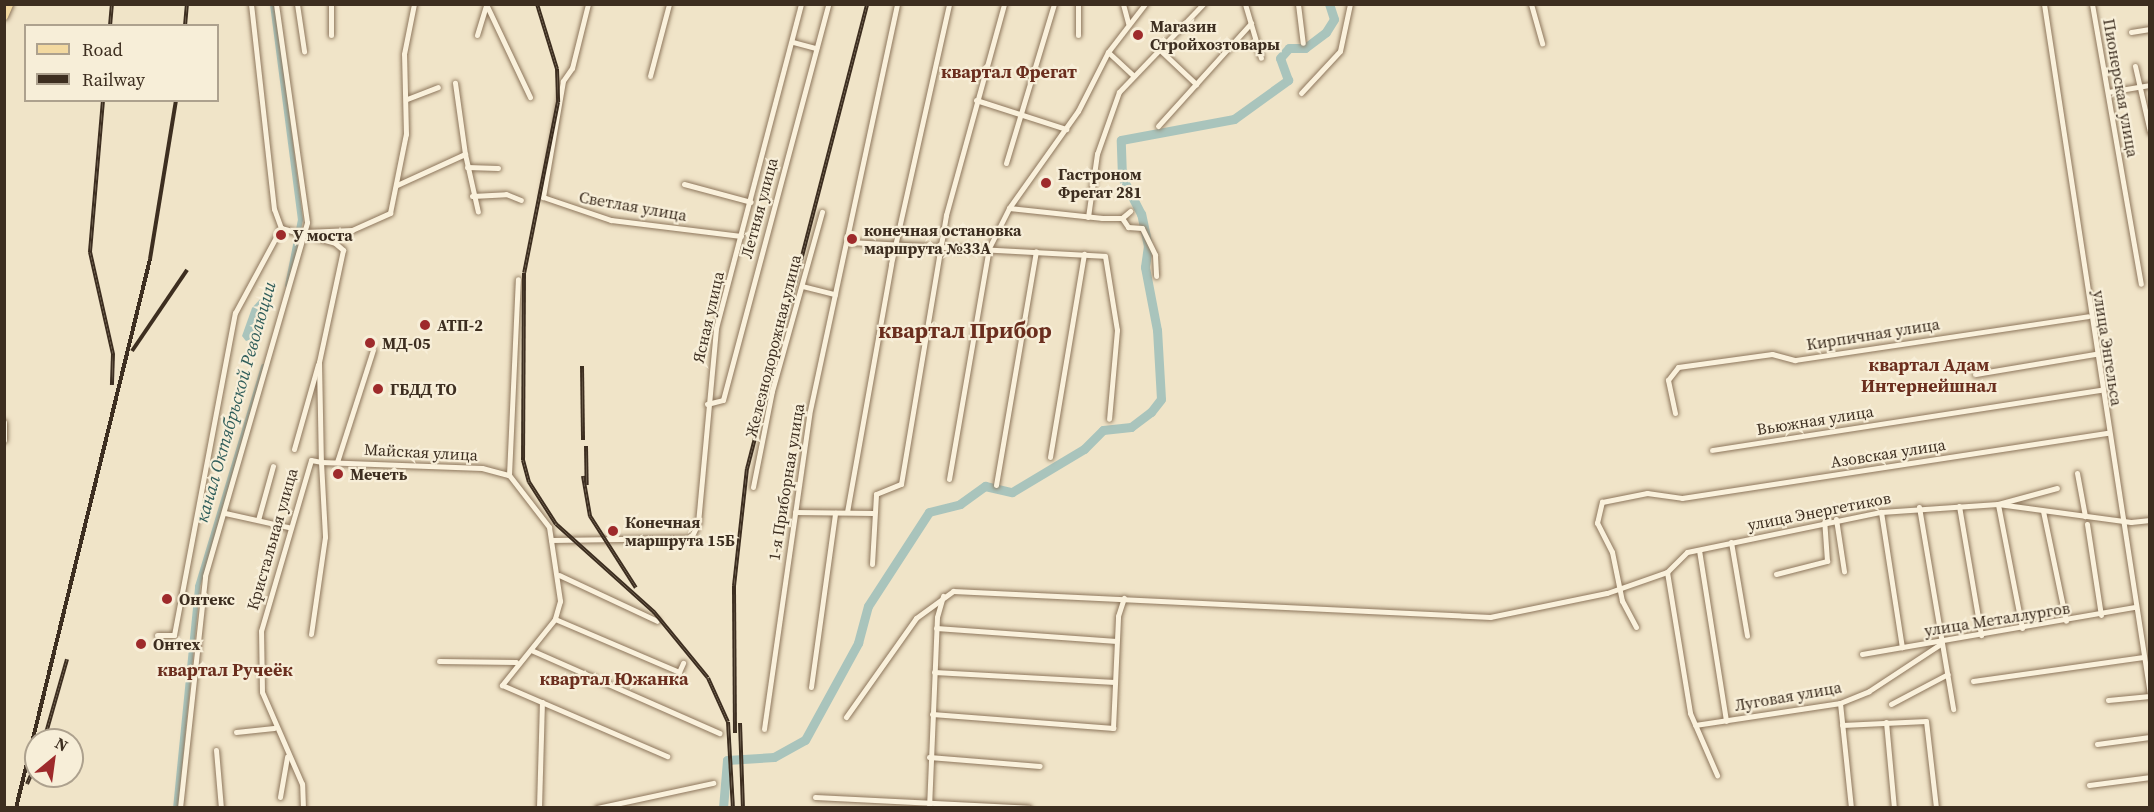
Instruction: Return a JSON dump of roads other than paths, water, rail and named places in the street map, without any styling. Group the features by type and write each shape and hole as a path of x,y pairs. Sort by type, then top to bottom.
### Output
{"main road":[{"path":"4,16 9,4"}],"street":[{"path":"251,4 274,209 282,228"},
{"path":"180,807 205,576 304,232 276,4"},
{"path":"297,4 304,51"},
{"path":"331,4 331,35"},
{"path":"304,232 352,230 386,216 397,185 407,99 404,54 414,4"},
{"name":"Светлая улица","path":"588,4 572,69 563,81 543,197 611,220 741,236"},
{"path":"650,76 669,4"},
{"name":"Ясная улица","path":"551,540 691,538 698,523 707,404 716,328 793,42 801,4"},
{"name":"Летняя улица","path":"707,404 723,399 828,4"},
{"name":"1-я Приборная улица","path":"764,729 795,512 835,294 897,4"},
{"path":"847,512 895,245 949,4"},
{"path":"872,564 873,513 876,494 901,484 943,247 976,100 1004,4"},
{"path":"1006,163 1054,4"},
{"path":"1078,4 1078,35"},
{"path":"1123,4 1128,23"},
{"path":"950,479 989,248 1009,208 1066,129 1108,52 1128,23 1145,4"},
{"path":"1088,217 1097,154 1111,108 1133,75 1203,4"},
{"path":"1245,4 1261,58"},
{"path":"1298,4 1304,42"},
{"path":"1301,93 1340,51 1350,4"},
{"path":"1531,4 1542,43"},
{"name":"улица Энгельса","path":"2043,4 2088,316 2150,695"},
{"name":"Пионерская улица","path":"2092,4 2141,284"},
{"path":"477,35 486,5"},
{"path":"486,5 530,97"},
{"path":"1158,126 1251,23"},
{"path":"2131,32 2150,29"},
{"path":"793,42 816,48"},
{"path":"1160,50 1196,84"},
{"path":"1108,52 1133,75"},
{"path":"2135,66 2150,132"},
{"path":"455,82 472,196 478,212"},
{"path":"2108,92 2150,85"},
{"path":"407,99 438,87"},
{"path":"976,100 1066,129"},
{"path":"397,185 465,154"},
{"path":"467,167 498,168"},
{"path":"684,184 751,202"},
{"path":"472,196 506,194 521,200"},
{"path":"1009,208 1088,217 1122,218 1130,211"},
{"name":"Железнодорожная улица","path":"753,487 822,212"},
{"path":"1122,218 1128,227 1142,228 1155,255 1156,276"},
{"path":"282,228 304,232 335,243 344,260 328,308 319,362 294,449"},
{"path":"157,635 174,635 235,313 282,228"},
{"path":"847,242 1105,256 1117,330 1109,419"},
{"path":"996,485 1036,251"},
{"path":"1050,457 1084,254"},
{"path":"518,279 509,475 549,528 559,575 555,619 531,650 516,662 502,685 667,756"},
{"path":"802,286 835,294"},
{"name":"Кирпичная улица","path":"1675,413 1668,380 1678,367 1772,354 1795,360 2088,316"},
{"path":"337,462 373,350"},
{"path":"1975,374 2095,354"},
{"path":"311,634 325,537 319,362"},
{"name":"Вьюжная улица","path":"1712,450 2100,390"},
{"path":"4,422 4,440"},
{"name":"Азовская улица","path":"1620,588 1609,543 1597,523 1597,506 1647,493 1673,498 2108,433"},
{"name":"Майская улица","path":"321,462 482,468 509,475"},
{"name":"Кристальная улица","path":"303,807 302,784 274,728 262,692 261,631 288,527 308,463 321,462"},
{"name":"Кристальная улица","path":"258,520 273,466"},
{"path":"2078,473 2085,516"},
{"path":"2022,628 1998,504 2057,488"},
{"name":"улица Энергетиков","path":"944,594 1124,598 1506,615 1620,588 1667,572 1680,556 1699,550 1836,519 1881,512 1919,507 1998,504 2123,522 2150,520"},
{"path":"1959,506 1981,635"},
{"path":"1919,507 1953,709"},
{"path":"2043,511 2066,621"},
{"path":"795,512 873,513"},
{"path":"1881,512 1902,647"},
{"path":"225,513 288,527"},
{"path":"811,687 836,513"},
{"path":"1836,519 1844,571"},
{"path":"1776,574 1827,561 1824,522"},
{"path":"2087,524 2101,615"},
{"path":"1731,542 1747,636"},
{"path":"1699,550 1726,721"},
{"path":"1667,572 1695,725 1717,775"},
{"path":"559,575 657,621"},
{"path":"1620,588 1636,627"},
{"path":"928,805 936,628 944,594"},
{"path":"846,717 908,627 944,594"},
{"path":"932,714 1113,728 1117,641 1124,598"},
{"name":"улица Металлургов","path":"1862,654 1942,643 2135,607"},
{"path":"555,619 679,672 682,663"},
{"path":"936,628 1117,641"},
{"name":"Луговая улица","path":"1695,725 1840,703 1869,691 1942,643"},
{"path":"531,650 719,733"},
{"path":"1973,681 2143,657"},
{"path":"439,661 516,662"},
{"path":"934,672 1115,682"},
{"path":"1891,704 1948,674"},
{"path":"2109,700 2150,695"},
{"path":"542,702 542,806"},
{"path":"1840,703 1851,807"},
{"path":"1842,725 1921,719 1929,724 1936,807"},
{"path":"1887,722 1894,807"},
{"path":"236,732 274,728"},
{"path":"2097,744 2150,737"},
{"path":"216,750 221,807"},
{"path":"280,797 287,757"},
{"path":"929,757 1040,766"},
{"path":"2089,785 2150,777"},
{"path":"597,807 713,783"},
{"path":"815,797 928,805 1029,807"}],"water":[{"path":"262,297 270,300 269,311 260,336 246,341 242,336 252,308"}],"waterway":[{"name":"канал Октябрьской Революции","path":"272,4 300,219 287,285"},
{"path":"723,808 727,760 774,757 805,740 858,643 868,606 929,512 960,504 985,486 1012,492 1084,449 1103,430 1131,427 1151,412 1161,399 1157,330 1145,267 1148,246 1141,214 1122,177 1121,140 1234,119 1288,80 1280,58 1289,48 1305,48 1326,32 1334,19 1329,4"},
{"name":"канал Октябрьской Революции","path":"175,808 197,586 263,366"}],"railway":[{"path":"110,24 112,4"},
{"path":"185,24 187,4"},
{"path":"537,4 557,69 558,102 524,273 523,460 529,482 556,524 654,612 708,678 728,722 733,808"},
{"path":"735,733 734,586 747,469 867,4"},
{"path":"103,102 90,252 113,354 112,385"},
{"path":"16,808 150,259 176,102"},
{"path":"132,351 187,270"},
{"path":"582,366 583,440"},
{"path":"586,446 587,485"},
{"path":"583,476 590,516 636,588"},
{"path":"47,728 67,659"},
{"path":"740,723 743,808"}],"place":[{"name":"Магазин Стройхозтовары","path":"1138,35"},
{"name":"Гастроном Фрегат 281","path":"1046,183"},
{"name":"У моста","path":"281,235"},
{"name":"конечная остановка маршрута №33А","path":"852,239"},
{"name":"АТП-2","path":"425,325"},
{"name":"МД-05","path":"370,343"},
{"name":"ГБДД ТО","path":"378,389"},
{"name":"Мечеть","path":"338,474"},
{"name":"Конечная маршрута 15Б","path":"613,531"},
{"name":"Онтекс","path":"167,599"},
{"name":"Онтех","path":"141,644"}],"district":[{"name":"квартал Фрегат","path":"1009,72"},
{"name":"квартал Прибор","path":"965,331"},
{"name":"квартал Адам Интернейшнал","path":"1929,376"},
{"name":"квартал Ручеёк","path":"225,670"},
{"name":"квартал Южанка","path":"614,679"}]}
